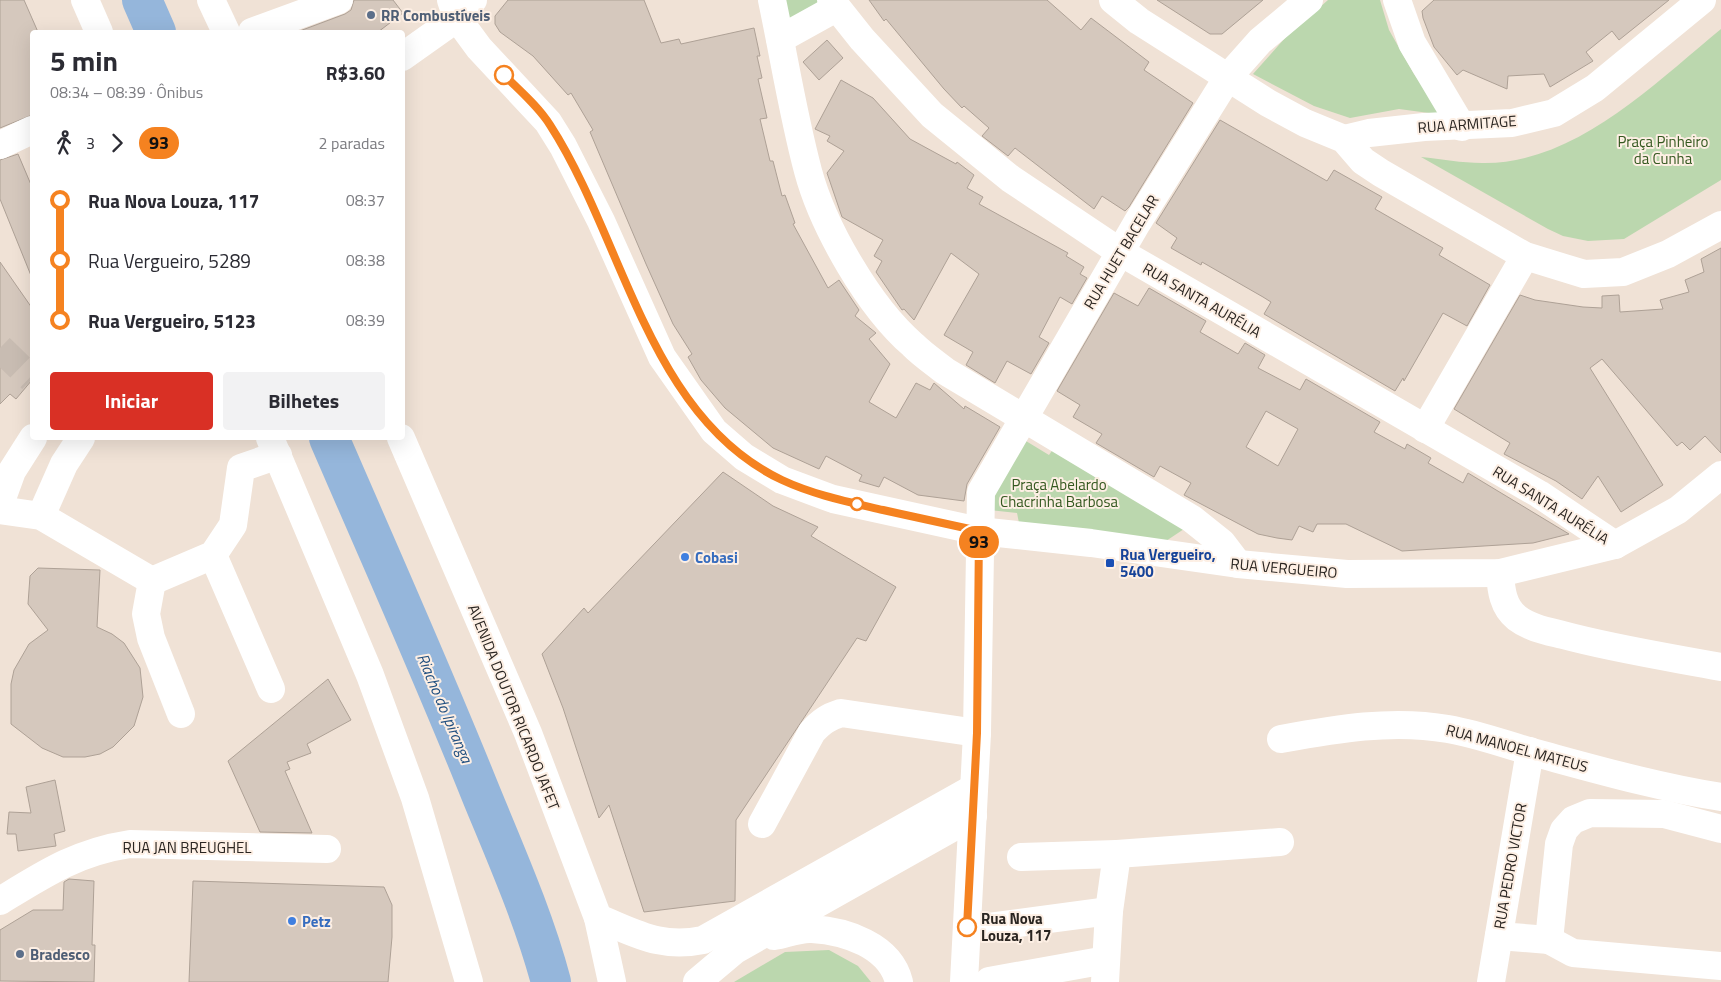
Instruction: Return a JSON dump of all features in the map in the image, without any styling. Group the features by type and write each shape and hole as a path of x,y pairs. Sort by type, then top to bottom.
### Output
{"street":[{"path":"85,0 98,30"},
{"path":"212,0 225,30"},
{"path":"257,30 339,0"},
{"path":"772,0 808,172 832,231 854,272 887,317 912,345 946,371 1192,519 1222,543 1238,564"},
{"path":"1113,0 1139,21 1228,77 1305,123 1344,139 1363,161 1381,173 1525,256 1584,274 1623,272 1668,254 1721,225"},
{"name":"RUA HUET BACELAR","path":"977,981 973,816 977,733 981,492 1120,252 1228,77 1260,42 1309,0"},
{"path":"1397,0 1412,43 1462,127"},
{"name":"RUA ARMITAGE","path":"1344,139 1369,133 1424,127 1462,127 1512,123 1554,113 1595,88 1702,0"},
{"path":"780,39 834,4"},
{"name":"RUA SANTA AURÉLIA","path":"834,4 932,115 1011,179 1120,252 1540,494 1615,546"},
{"name":"RUA VERGUEIRO","path":"405,54 460,6 479,48 531,102 553,130 581,180 662,357 714,431 744,457 782,480 833,499 979,531 1112,546 1238,564 1347,574 1500,573 1615,546 1678,510 1721,475"},
{"path":"0,145 30,131"},
{"path":"1425,429 1525,256"},
{"path":"0,504 12,471 32,440"},
{"path":"41,516 64,464 80,440"},
{"name":"AVENIDA DOUTOR RICARDO JAFET","path":"402,440 528,733 598,918 612,982"},
{"path":"152,581 213,555 233,525 241,468 274,446 370,675 408,780 468,982"},
{"path":"0,510 41,516 152,581"},
{"path":"213,555 271,689"},
{"path":"1500,573 1502,595 1506,604 1515,617 1530,626 1602,646 1721,667"},
{"path":"152,581 146,614 147,622 151,638 181,714"},
{"path":"762,824 812,732 820,722 830,716 841,713 977,733"},
{"name":"RUA MANOEL MATEUS","path":"1281,739 1347,728 1401,724 1447,728 1671,789 1721,797"},
{"name":"RUA PEDRO VICTOR","path":"1491,982 1530,751"},
{"path":"598,918 662,943 684,944 703,940 974,788"},
{"path":"1549,940 1559,844 1564,830 1573,820 1590,813 1664,814 1721,829"},
{"path":"697,982 719,962 753,940 973,816"},
{"path":"1021,857 1117,854 1280,842"},
{"name":"RUA JAN BREUGHEL","path":"0,901 53,869 84,854 108,847 130,844 327,848"},
{"path":"977,981 1105,971 1109,911 1117,854"},
{"path":"988,927 1109,911"},
{"path":"753,940 811,929 858,938 877,951 896,972 898,982"},
{"path":"1498,936 1549,940 1573,953 1721,966"}],"green space":[{"path":"782,0 822,0 788,25"},
{"path":"1328,0 1380,0 1389,30 1414,74 1444,115 1399,109 1350,118 1314,106 1253,74 1285,38"},
{"name":"Praça Pinheiro da Cunha","path":"1721,29 1721,180 1624,239 1588,241 1563,236 1421,157 1482,163 1516,160 1549,150 1581,136 1641,96"},
{"name":"Praça Abelardo Chacrinha Barbosa","path":"1021,438 1049,455 1056,445 1187,527 1160,545 1020,528 1017,513 980,509"},
{"path":"829,950 858,966 871,982 734,982 785,952"}],"building":[{"path":"0,0 24,0 37,30 30,30 30,116 0,128"},
{"name":"RR Combustíveis","path":"354,0 393,0 403,13 381,30 302,30 345,14 351,10"},
{"path":"508,0 644,0 661,43 679,39 681,44 754,28 760,56 757,56 762,78 758,79 767,118 760,119 770,161 773,161 782,196 785,195 795,223 793,224 828,288 839,280 859,310 855,316 876,333 869,339 890,364 869,402 896,418 916,383 930,390 934,383 964,409 965,406 1000,427 967,484 964,501 918,495 884,477 879,487 859,481 862,475 826,456 819,469 773,448 725,408 701,380 688,357 692,354 673,324 646,264 590,132 593,130 571,93 568,95 533,56 500,32 495,24 495,16"},
{"path":"869,0 1047,0 1081,30 1091,18 1149,62 1144,70 1193,103 1129,207 1125,211 1102,196 1094,209 1015,148 1008,156 982,136 989,128 964,106 962,108 944,89 886,19 884,21"},
{"path":"1157,0 1263,0 1222,34 1210,34"},
{"path":"1434,0 1669,0 1619,40 1612,31 1586,52 1593,61 1550,87 1544,74 1508,76 1507,89 1463,70 1457,75 1434,47 1422,11"},
{"path":"827,40 843,58 819,80 803,62"},
{"path":"841,80 873,98 910,139 956,164 957,162 974,175 967,188 983,197 979,204 1068,253 1066,256 1084,267 1080,274 1087,278 1072,304 1060,297 1039,337 1049,343 1031,374 1007,361 995,383 966,365 973,352 944,335 979,274 951,253 914,320 904,309 902,310 876,272 882,261 874,256 883,240 842,217 827,173 844,151 827,141 830,136 815,129"},
{"path":"1220,120 1327,181 1334,170 1382,197 1375,209 1443,248 1439,255 1490,285 1467,326 1443,313 1404,381 1403,378 1395,391 1264,314 1271,302 1202,262 1201,265 1171,248 1177,238 1156,223"},
{"path":"18,154 30,182 30,273 0,199 0,160"},
{"path":"1721,248 1721,453 1705,436 1690,450 1682,442 1677,446 1602,359 1590,368 1663,485 1621,512 1598,476 1582,499 1556,481 1504,454 1510,443 1454,409 1520,295 1535,300 1602,308 1602,296 1619,295 1620,312 1663,309 1660,300 1689,292 1685,280 1704,272 1701,259"},
{"path":"0,262 30,305 30,382 16,399 10,394 0,404"},
{"path":"1149,288 1206,321 1200,332 1238,354 1245,343 1265,355 1258,368 1300,390 1306,379 1380,422 1374,432 1405,449 1407,444 1431,458 1428,463 1463,483 1468,473 1569,534 1533,543 1402,551 1346,524 1317,524 1313,532 1299,526 1292,540 1258,534 1184,495 1191,483 1160,466 1154,477 1096,443 1102,434 1073,417 1080,405 1057,391 1114,293 1138,306","holes":["1266,411 1298,429 1278,466 1246,447"]},
{"path":"723,472 773,506 818,527 811,536 896,587 866,641 857,638 736,820 735,901 644,912 609,805 599,818 563,708 542,654 584,608 588,613"},
{"path":"38,568 100,570 97,627 112,634 124,643 140,668 143,697 134,726 113,747 100,754 85,757 63,757 42,748 11,724 11,684 14,670 29,644 48,630 28,604 30,576"},
{"path":"328,679 351,720 307,744 311,753 287,762 290,769 285,771 312,833 260,832 228,761"},
{"path":"55,780 65,831 54,834 56,846 18,851 16,834 7,834 9,812 31,813 26,787"},
{"path":"69,879 94,881 92,945 95,945 94,982 0,981 0,930 33,910 63,910 64,882"},
{"name":"Petz","path":"193,881 384,887 392,905 392,937 388,982 189,982"}],"waterway":[{"name":"Riacho do Ipiranga","path":"142,0 155,30"},
{"name":"Riacho do Ipiranga","path":"330,440 510,863 528,910 551,982"}],"tunnel":[{"path":"0,348 30,377"}],"bus line":[{"name":"93","path":"504,75 548,122 563,146 601,221 632,294 662,357 714,431 744,457 782,480 833,499 979,531 977,733 967,927"}],"place":[{"name":"RR Combustíveis","path":"371,15"},
{"name":"Cobasi","path":"685,557"},
{"name":"Rua Vergueiro, 5400","path":"1110,563"},
{"name":"Petz","path":"292,921"},
{"name":"Rua Nova Louza, 117","path":"967,927"},
{"name":"Bradesco","path":"20,954"}]}
